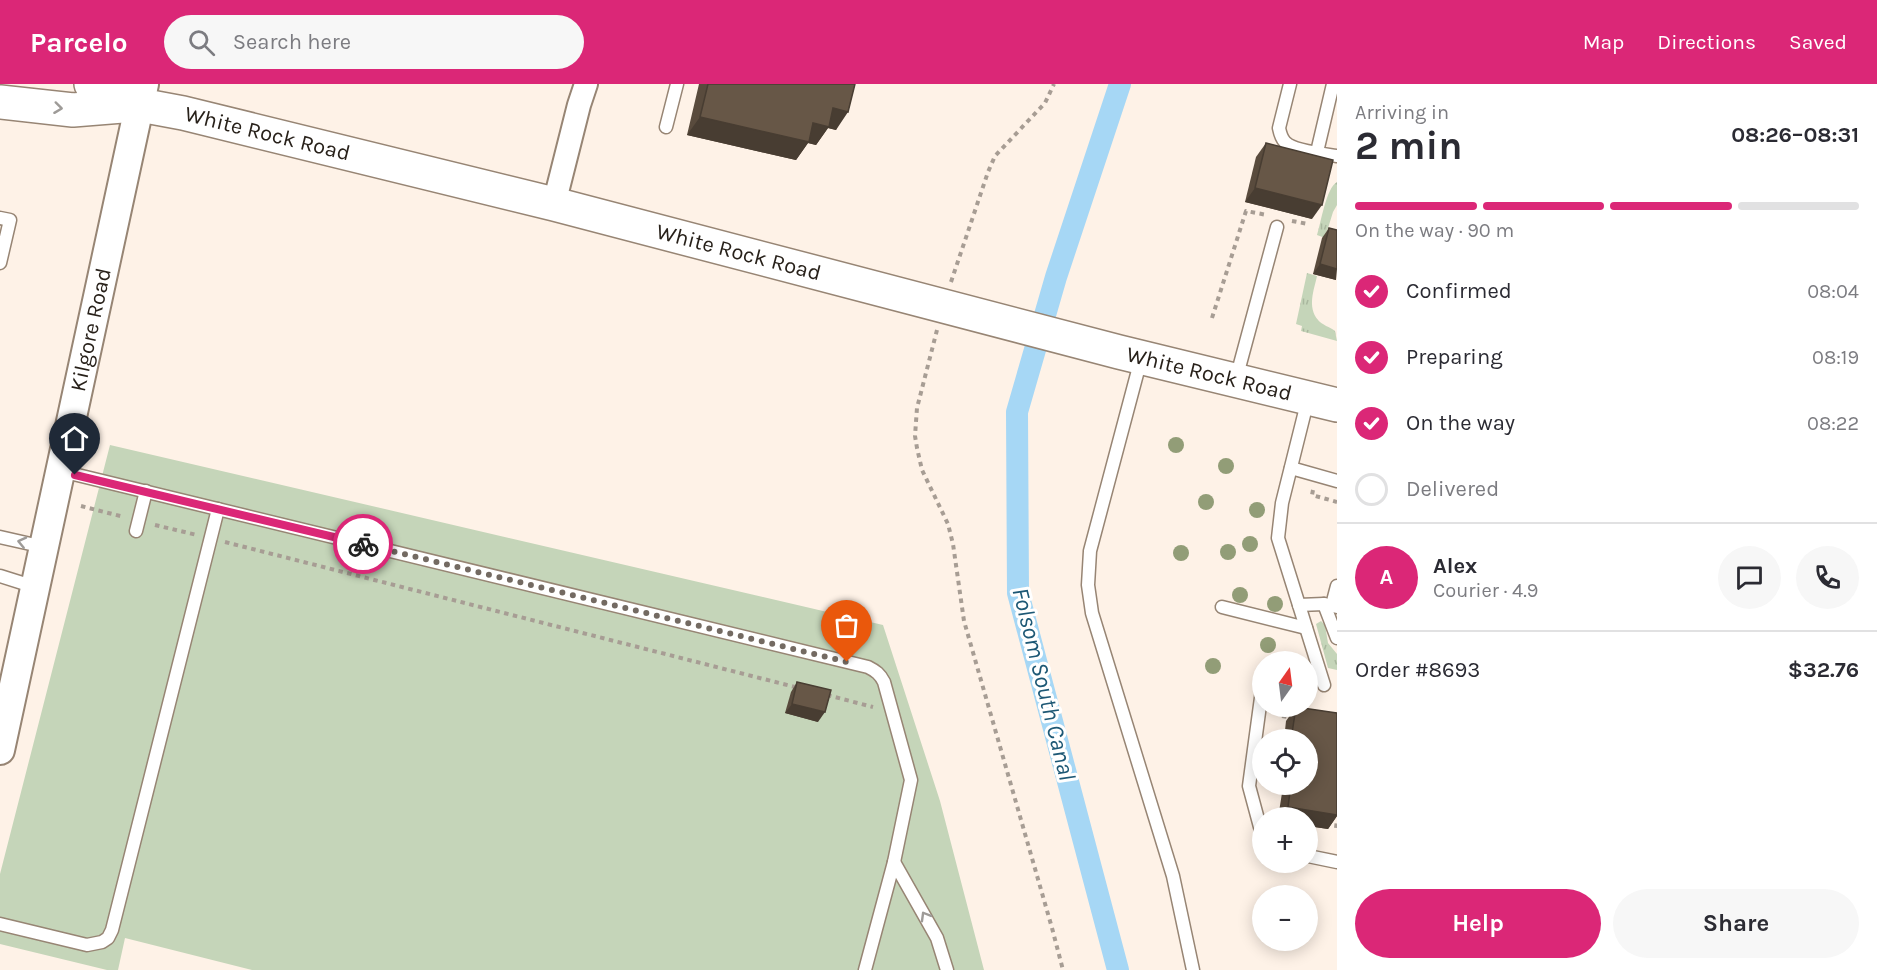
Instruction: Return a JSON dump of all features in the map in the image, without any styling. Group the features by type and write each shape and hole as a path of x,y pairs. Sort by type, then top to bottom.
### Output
{"main road":[{"name":"White Rock Road","path":"92,84 142,95 183,112 554,204 1130,355 1323,402"},
{"name":"White Rock Road","path":"0,102 73,110 142,95"}],"street":[{"path":"554,204 586,84"},
{"name":"Kilgore Road","path":"0,750 142,95"}],"lane":[{"path":"666,127 677,84"},
{"path":"1290,84 1280,128 1286,143 1298,148 1337,156"},
{"path":"1317,152 1332,113 1333,84"},
{"path":"0,218 10,220 0,263"},
{"path":"1236,381 1281,221"},
{"path":"1130,355 1090,551 1088,585 1092,613 1173,876 1193,970"},
{"path":"1323,402 1291,468 1282,503 1278,538 1324,685"},
{"path":"1291,468 1337,481"},
{"path":"61,471 875,670 884,682 911,780 894,862 865,970"},
{"path":"137,526 146,492"},
{"path":"0,924 87,945 102,942 108,938 112,930 218,509"},
{"path":"0,537 44,547"},
{"path":"0,576 35,587"},
{"path":"1337,586 1331,605 1337,638"},
{"path":"1299,605 1331,605"},
{"path":"1222,607 1306,628"},
{"path":"1255,807 1249,786 1258,717"},
{"path":"1318,858 1337,862"},
{"path":"894,862 937,938 947,970"}],"path":[{"path":"1054,84 1045,103 995,156 988,172 944,305 916,408 915,436 922,470 948,524 964,621 1063,970"},
{"path":"1212,318 1246,211 1281,221 1308,224"},
{"path":"81,506 137,526 211,538 803,689"},
{"path":"826,695 873,707"},
{"path":"1288,717 1304,720"},
{"path":"1335,828 1337,819"}],"green space":[{"path":"1337,182 1337,205 1325,238 1317,235 1327,198"},
{"path":"1307,273 1317,276 1312,298 1315,315 1320,322 1335,331 1337,341 1301,331 1302,326 1296,324"},
{"path":"110,445 883,625 940,801 984,970 252,970 125,938 118,970 107,970 0,944 0,874"},
{"path":"1321,621 1325,625 1328,643 1337,654 1337,670 1328,668 1316,624"}],"building":[{"path":"708,84 855,84 848,112 833,108 829,127 813,123 809,142 700,117"},
{"path":"1266,143 1333,160 1322,205 1255,188"},
{"path":"1329,228 1337,230 1337,269 1320,264"},
{"path":"797,682 831,690 825,712 792,704"},
{"path":"1318,710 1337,713 1337,815 1318,812 1318,807 1288,807 1290,795 1318,795 1318,729 1293,729 1294,717 1318,717"}],"waterway":[{"name":"Folsom South Canal","path":"1118,970 1018,593 1017,412 1056,277 1120,84"}],"way so far":[{"path":"363,544 847,662"}],"route":[{"path":"75,475 363,544"}]}
